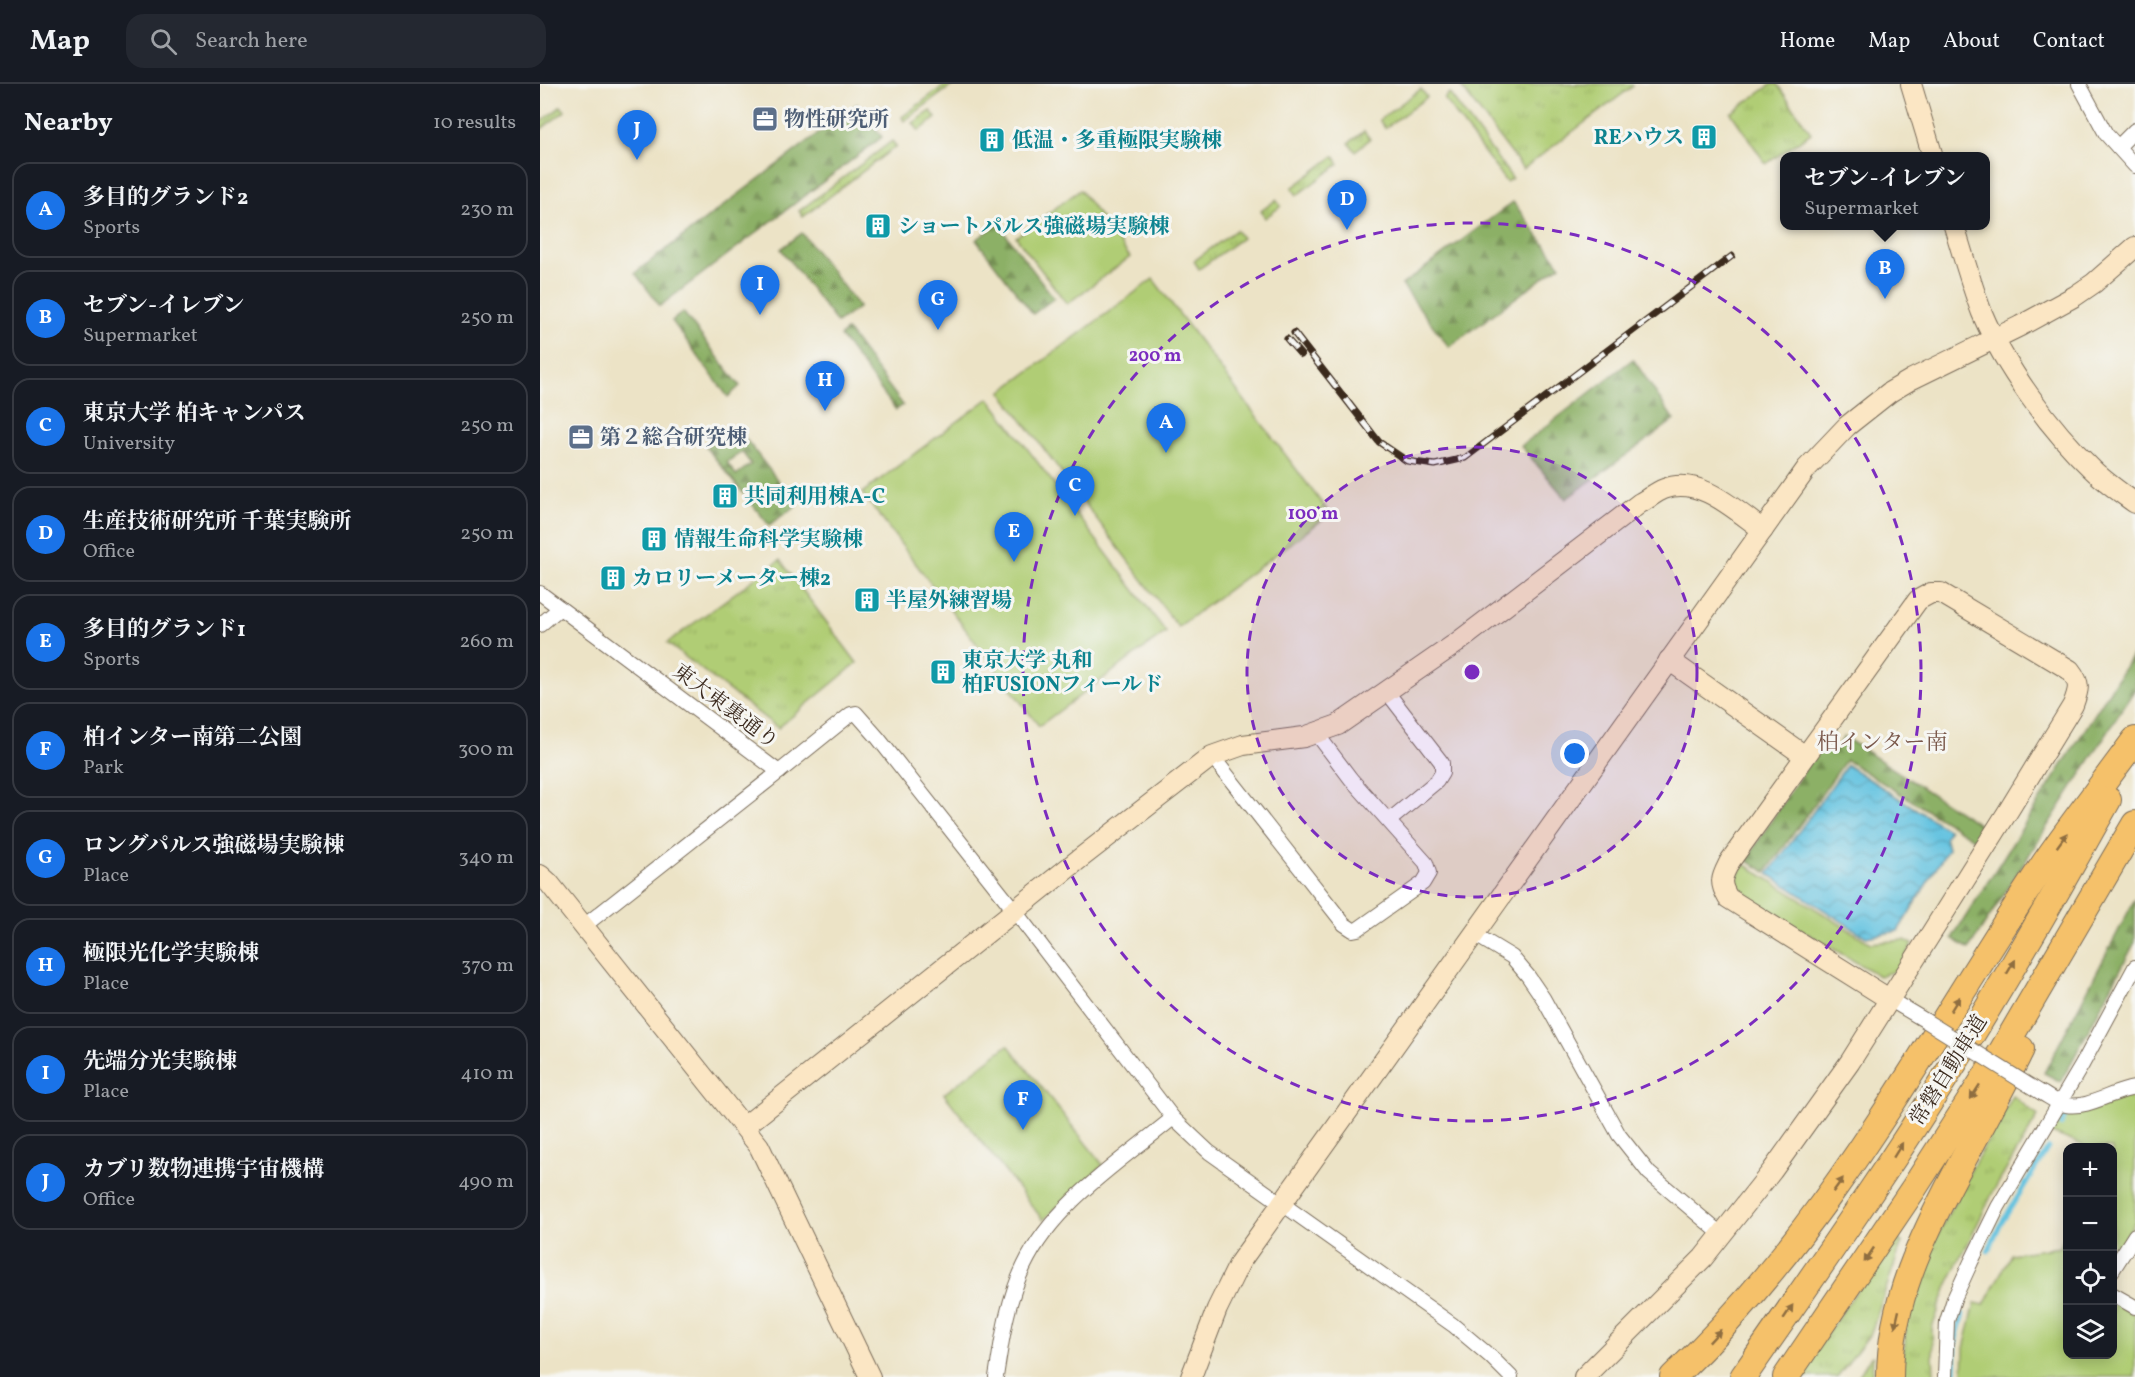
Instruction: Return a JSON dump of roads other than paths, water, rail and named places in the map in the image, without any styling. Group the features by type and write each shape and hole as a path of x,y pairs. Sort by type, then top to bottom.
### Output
{"highway":[{"path":"1673,1377 1738,1312 1807,1227 1844,1176 2045,864 2135,740"},
{"name":"常磐自動車道","path":"1743,1377 1881,1176 1972,1032 2068,872 2135,752"},
{"path":"1890,1377 1894,1331 1905,1284 1923,1236 2015,1062 2129,834"},
{"name":"常磐自動車道","path":"1786,1377 1996,1061 2129,834"}],"street":[{"path":"1911,84 1932,152"},
{"path":"2079,84 2106,134 2135,166"},
{"path":"2118,147 2135,130"},
{"path":"1956,230 1983,315 2008,362 2037,406 2067,445 2093,471 2135,503"},
{"path":"1191,1377 1216,1309 1240,1262 1807,468 1847,426 1890,392 2075,296 2094,283 2135,247"},
{"path":"745,1126 1014,910 1212,756 1242,745 1317,734 1338,725 1458,642 1640,503 1664,489 1681,485 1697,488 1716,497 1763,530"},
{"name":"東大東裏通り","path":"540,593 778,772 851,714 856,713 1014,910"},
{"path":"1584,1377 1695,1266 1772,1171 1843,1071 1889,999 2073,705 2078,693 2078,680 2070,670 1941,593 1931,593 1918,600 1730,861 1721,878 1722,887 1728,898 1889,999 2059,1103 2080,1104 2117,1091 2135,1088"},
{"path":"540,625 560,608"},
{"path":"1669,660 1805,756"},
{"path":"1387,692 1442,762 1442,773 1437,781 1390,820"},
{"path":"1212,756 1344,924 1353,930 1364,927 1422,883 1429,873 1426,863 1352,779 1317,734"},
{"path":"584,926 778,772"},
{"path":"540,875 584,926 759,1146 870,1377"},
{"path":"1014,910 1173,1118 1209,1152 1453,1325 1511,1377"},
{"path":"1474,934 1512,957 1528,976 1543,998 1619,1135 1638,1161 1648,1173 1722,1235"},
{"path":"1945,1377 1947,1322 1954,1299 1998,1206 2135,968"},
{"path":"996,1377 1006,1318 1023,1266 1034,1248 1052,1222 1070,1202 1173,1118"},
{"path":"2117,1263 2135,1235"},
{"path":"2117,1297 2135,1307"}],"water":[{"path":"1847,765 1949,830 1945,837 1948,849 1898,931 1866,937 1768,874"}],"waterway":[{"path":"2061,1125 2067,1112"},
{"path":"1988,1251 1999,1227 2048,1148"},
{"path":"1955,1377 1956,1339 1963,1314"}],"railway":[{"path":"1294,333 1379,442 1407,461 1435,465 1465,458 1732,256"},
{"path":"1287,339 1301,355"}],"place":[{"name":"物性研究所","path":"765,119"},
{"name":"REハウス","path":"1704,137"},
{"name":"低温・多重極限実験棟","path":"992,140"},
{"name":"カブリ数物連携宇宙機構","path":"637,160"},
{"name":"ショートパルス強磁場実験棟","path":"878,226"},
{"name":"生産技術研究所 千葉実験所","path":"1347,230"},
{"name":"セブン-イレブン","path":"1885,299"},
{"name":"先端分光実験棟","path":"760,315"},
{"name":"ロングパルス強磁場実験棟","path":"938,330"},
{"name":"極限光化学実験棟","path":"825,411"},
{"name":"第２総合研究棟","path":"581,437"},
{"name":"多目的グランド2","path":"1166,453"},
{"name":"共同利用棟A-C","path":"725,496"},
{"name":"東京大学 柏キャンパス","path":"1075,516"},
{"name":"情報生命科学実験棟","path":"654,539"},
{"name":"多目的グランド1","path":"1014,562"},
{"name":"カロリーメーター棟2","path":"613,578"},
{"name":"半屋外練習場","path":"867,600"},
{"name":"東京大学 丸和 柏FUSIONフィールド","path":"943,672"},
{"name":"柏インター南第二公園","path":"1023,1130"}],"district":[{"name":"柏インター南","path":"1882,741"}]}
